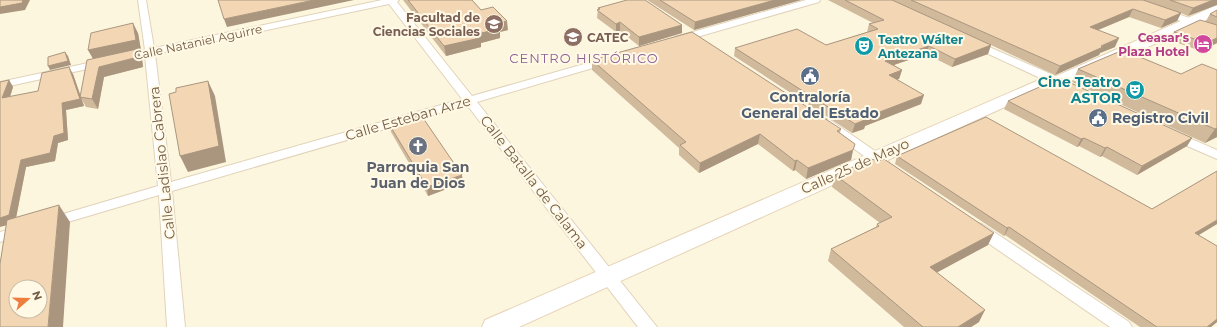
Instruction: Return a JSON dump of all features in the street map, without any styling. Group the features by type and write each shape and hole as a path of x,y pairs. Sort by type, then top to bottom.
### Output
{"main road":[{"name":"Calle 25 de Mayo","path":"494,327 608,276 884,163 1045,83 1058,81 1217,9"}],"street":[{"name":"Calle Ladislao Cabrera","path":"142,0 151,52 166,187 176,327"},
{"name":"Calle Nataniel Aguirre","path":"0,85 392,0"},
{"name":"Calle Batalla de Calama","path":"392,0 648,327"},
{"path":"670,42 816,0"},
{"path":"1130,0 1217,31"},
{"path":"679,27 707,44"},
{"path":"961,38 1076,89"},
{"name":"Calle Esteban Arze","path":"0,237 166,187 470,101 618,57"},
{"path":"818,118 884,163"},
{"path":"1161,129 1217,155"},
{"path":"964,219 1122,327"}],"building":[{"path":"0,0 23,0 22,3 0,7"},
{"path":"218,0 314,0 224,19"},
{"path":"408,0 472,0 481,10 493,7 507,21 495,24 499,29 477,34 480,38 444,46"},
{"path":"627,0 645,0 682,25 639,37 620,22 616,24 597,10 600,9 598,8"},
{"path":"660,0 775,0 695,22"},
{"path":"845,0 892,0 991,45 955,59 929,46 885,61 902,70 889,75 924,95 864,118 867,119 855,124 735,48 797,29 826,45 878,29 869,24 884,20"},
{"path":"911,0 1143,0 1181,13 1165,20 1133,9 1090,27 1119,38 1101,46 1103,47 1060,66"},
{"path":"1170,0 1213,0 1193,8"},
{"path":"1217,10 1217,17 1210,14"},
{"path":"1200,20 1217,25 1217,38 1206,43 1174,32"},
{"path":"133,23 136,40 88,50 91,33"},
{"path":"692,32 841,129 837,131 855,144 853,150 808,168 797,160 795,161 760,134 700,163 680,145 686,142 592,60"},
{"path":"137,49 138,57 99,67 92,99 80,97 87,60"},
{"path":"1123,50 1181,74 1202,64 1217,70 1217,128 1215,129 1078,69"},
{"path":"65,52 68,61 48,66 48,57"},
{"path":"69,67 80,99 62,103 64,133 54,136 50,153 21,160 9,215 0,218 0,82 9,80 2,98 38,91 42,73"},
{"path":"1062,79 1192,138 1142,166 1107,147 1105,148 1084,138 1081,139 1008,101 1053,81"},
{"path":"208,81 219,146 180,156 169,94 176,92 176,88"},
{"path":"421,115 462,175 427,187 389,124"},
{"path":"986,117 1152,209 1217,171 1217,220 1195,233 1217,246 1217,319 1207,327 1157,327 1009,227 1007,228 897,156"},
{"path":"871,159 879,161 884,159 994,233 930,267 985,310 958,327 923,327 831,249 879,226 877,224 892,217 835,175"},
{"path":"59,205 48,327 0,327 0,264 7,220"}],"place":[{"name":"Facultad de Ciencias Sociales","path":"494,24"},
{"name":"CATEC","path":"573,37"},
{"name":"Ceasar's Plaza Hotel","path":"1203,44"},
{"name":"Teatro Wálter Antezana","path":"864,46"},
{"name":"Contraloría General del Estado","path":"810,76"},
{"name":"Cine Teatro ASTOR","path":"1135,90"},
{"name":"Registro Civil","path":"1098,118"},
{"name":"Parroquia San Juan de Dios","path":"418,146"}],"district":[{"name":"CENTRO HISTÓRICO","path":"584,58"}]}
